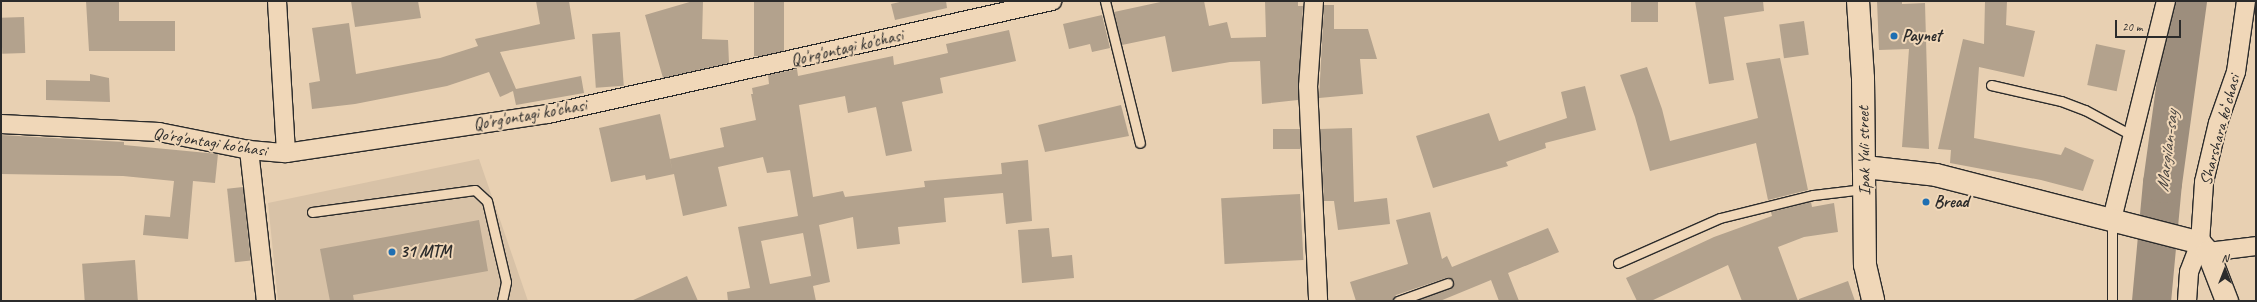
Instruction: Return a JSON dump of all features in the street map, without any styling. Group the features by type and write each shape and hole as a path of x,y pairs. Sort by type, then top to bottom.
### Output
{"street":[{"path":"277,1 286,153"},
{"name":"Qo'rg'ontagi ko'chasi","path":"1,124 159,132 249,150 286,153 548,114 1052,1"},
{"path":"1314,1 1308,86 1318,301"},
{"name":"Ipak Yuli street","path":"1858,1 1865,167 1865,265 1873,301"},
{"path":"2112,219 2166,1"},
{"name":"Sharshara koʻchasi","path":"2227,301 2201,245 2204,182 2218,123 2236,72 2246,1"},
{"path":"249,150 266,301"},
{"path":"1865,167 1936,175 2151,229 2201,245 2256,246"},
{"path":"2187,301 2189,272 2201,245"}],"lane":[{"path":"1105,1 1140,142"},
{"path":"1991,84 2061,101 2085,110 2133,136"},
{"path":"1618,263 1720,218 1747,210 1812,196 1864,189"},
{"path":"312,212 475,190 487,201 506,282 502,301"},
{"path":"2112,219 2112,301"},
{"path":"1398,301 1448,283"}],"shaded area":[{"name":"31 MTM","path":"479,159 528,301 278,301 268,203"}],"building":[{"path":"86,1 119,1 119,21 175,21 175,51 89,51"},
{"path":"351,1 418,1 421,18 355,27"},
{"path":"536,1 569,1 575,39 500,52 516,89 581,76 584,93 516,105 513,91 500,97 489,72 447,86 355,104 312,109 309,83 320,81 312,28 349,23 356,74 440,58 478,46 475,39 540,24"},
{"path":"693,1 703,1 702,39 728,40 729,63 663,78 645,15"},
{"path":"754,1 784,1 784,56 754,56"},
{"path":"904,1 946,1 947,8 895,20 891,4"},
{"path":"1165,1 1204,1 1209,26 1227,22 1231,38 1266,37 1265,1 1298,1 1298,6 1303,6 1298,100 1262,104 1260,61 1230,62 1172,72 1165,36 1122,45 1114,12"},
{"path":"1631,1 1658,1 1658,22 1631,22"},
{"path":"1695,1 1763,1 1764,11 1724,17 1734,80 1709,84"},
{"path":"1877,1 1902,1 1902,4 1925,3 1929,149 1902,147 1909,49 1879,50"},
{"path":"1985,1 2007,1 2006,25 2035,31 2024,77 1979,67 1974,138 2061,155 2065,147 2094,160 2083,191 2041,180 1950,163 1951,150 1938,149 1963,39 1984,44"},
{"path":"1324,5 1334,5 1334,29 1368,29 1377,59 1360,59 1363,94 1319,98"},
{"path":"1102,15 1110,48 1092,52 1090,44 1069,49 1063,24"},
{"path":"24,17 25,53 2,54 1,18"},
{"path":"1804,21 1809,55 1784,58 1779,24"},
{"path":"1009,30 1016,61 940,78 943,93 902,102 912,151 886,156 876,107 848,113 845,96 799,105 813,197 843,191 845,197 925,187 924,181 1002,174 1001,163 1028,160 1032,221 1006,224 1003,193 944,198 946,222 898,227 900,244 857,249 853,217 819,225 830,282 813,286 816,301 728,301 727,292 750,288 738,227 798,216 790,170 767,173 763,157 718,167 727,206 683,216 674,174 646,180 645,175 611,182 599,128 660,114 673,173 670,159 724,147 720,128 756,120 751,94 753,94 752,88 769,84 768,75 797,69 798,76 893,56 894,65 948,53 946,44","holes":["803,233 812,281 811,276 770,284 761,241"]},
{"path":"620,32 624,86 596,88 592,34"},
{"path":"2096,44 2125,50 2117,91 2087,85"},
{"path":"1780,58 1808,190 1768,200 1756,143 1650,171 1635,117 1620,75 1647,67 1662,109 1670,141 1758,118 1746,63"},
{"path":"90,74 109,78 110,102 46,100 46,80 90,81"},
{"path":"1585,86 1596,130 1545,143 1546,148 1506,162 1508,166 1433,188 1416,136 1489,113 1499,141 1567,118 1561,92"},
{"path":"1121,105 1129,136 1045,152 1038,125"},
{"path":"1352,128 1354,202 1387,198 1390,224 1338,230 1334,201 1324,201 1320,129"},
{"path":"1273,129 1300,129 1300,149 1273,149"},
{"path":"1,135 124,142 124,145 218,154 215,183 193,181 188,239 143,235 145,215 170,217 174,181 123,176 1,174"},
{"path":"243,187 251,261 235,262 227,189"},
{"path":"1300,194 1303,260 1225,264 1221,198"},
{"path":"1811,202 1812,207 1834,203 1838,232 1804,237 1778,247 1798,301 1742,301 1728,265 1651,301 1637,301 1626,278 1714,237 1772,216 1771,212"},
{"path":"1430,212 1442,259 1447,256 1452,267 1548,228 1559,252 1508,273 1519,301 1499,301 1491,280 1440,301 1416,301 1452,287 1453,281 1449,277 1396,295 1392,301 1356,301 1350,282 1408,264 1396,220"},
{"path":"479,220 488,271 353,295 354,301 330,301 320,249"},
{"path":"1049,228 1052,257 1072,255 1074,278 1022,283 1018,230"},
{"path":"135,260 138,301 85,301 82,264"},
{"path":"687,276 698,301 631,301"},
{"path":"1848,281 1855,301 1799,301 1799,299"}],"waterway":[{"name":"Margilan-say","path":"2151,301 2162,183 2187,1"}],"place":[{"name":"Paynet","path":"1894,36"},
{"name":"Bread","path":"1926,202"},
{"name":"31 MTM","path":"392,252"}]}
